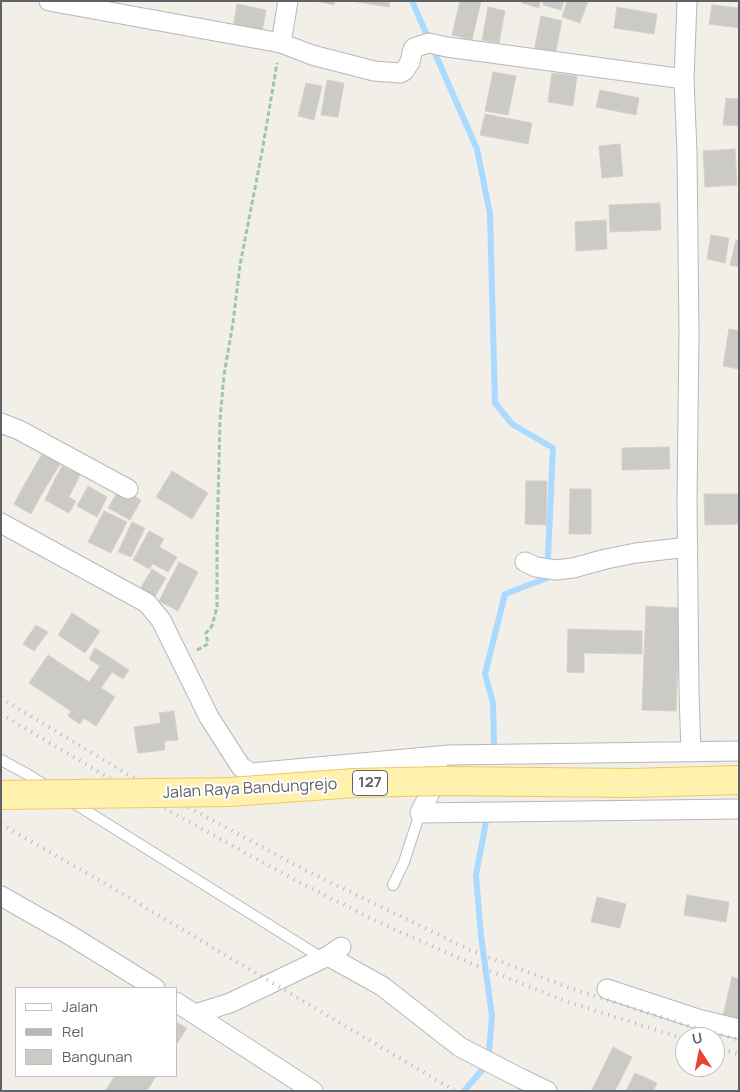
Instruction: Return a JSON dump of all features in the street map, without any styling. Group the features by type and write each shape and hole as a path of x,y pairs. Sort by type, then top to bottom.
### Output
{"main road":[{"name":"Jalan Raya Bandungrejo","path":"1,795 230,792 363,783 630,783 739,780"}],"street":[{"path":"49,1 281,43 312,55 374,71 400,73 404,71 410,62 413,49 416,47 438,45 684,79"},
{"path":"281,43 288,1"},
{"path":"687,1 684,79 690,334 687,501 691,752"},
{"path":"1,423 19,430 128,489"},
{"path":"1,523 147,603 161,620 209,717 241,767 252,773 449,755 739,751"},
{"path":"530,564 556,570 573,568 628,555 688,547"},
{"path":"449,755 420,813 739,808"},
{"path":"2,900 68,934 153,987"},
{"path":"195,1014 230,1003 330,954 382,986 460,1047 547,1091"},
{"path":"607,989 698,1019 739,1029"},
{"path":"178,1003 308,1090"}],"lane":[{"path":"1,760 330,954"},
{"path":"393,885 404,862 420,813"}],"path":[{"path":"179,658 208,644 206,633 212,626 217,607 220,420 224,375 240,265 281,43"}],"building":[{"path":"316,1 335,1 334,5"},
{"path":"351,1 390,1 389,7"},
{"path":"460,1 481,1 472,40 452,35"},
{"path":"522,1 540,1 539,8 522,3"},
{"path":"544,1 564,1 561,10 543,5"},
{"path":"567,1 588,1 580,23 562,17"},
{"path":"237,4 266,10 262,32 233,27"},
{"path":"712,5 739,8 739,28 709,24"},
{"path":"488,7 505,11 499,43 482,40"},
{"path":"617,7 657,14 654,34 614,28"},
{"path":"541,16 562,21 555,55 534,51"},
{"path":"493,72 516,76 508,115 485,111"},
{"path":"552,73 577,76 573,106 548,102"},
{"path":"327,80 344,83 338,117 321,115"},
{"path":"306,83 322,86 314,120 298,116"},
{"path":"600,90 639,98 636,115 596,107"},
{"path":"726,98 739,99 739,126 723,125"},
{"path":"485,114 532,123 528,144 480,135"},
{"path":"620,144 623,176 602,178 599,146"},
{"path":"735,149 737,185 705,187 703,151"},
{"path":"660,203 661,230 610,232 609,205"},
{"path":"606,220 607,249 576,251 575,222"},
{"path":"711,235 729,238 725,263 707,259"},
{"path":"736,240 739,241 739,267 730,265"},
{"path":"729,329 739,331 739,369 723,366"},
{"path":"669,447 670,469 622,470 622,448"},
{"path":"42,454 60,464 40,497 23,487"},
{"path":"62,466 80,475 73,489 55,479"},
{"path":"172,471 208,493 192,519 156,497"},
{"path":"55,479 73,489 69,497 76,501 69,513 45,500"},
{"path":"526,481 547,481 546,525 525,524"},
{"path":"88,486 107,497 97,517 77,506"},
{"path":"23,487 40,497 31,514 14,504"},
{"path":"120,488 141,500 130,520 108,508"},
{"path":"570,489 591,489 591,534 569,534"},
{"path":"704,494 739,494 739,524 705,525"},
{"path":"104,511 127,522 111,553 88,542"},
{"path":"132,522 145,528 131,557 118,552"},
{"path":"149,531 164,539 159,547 177,557 168,572 153,564 149,569 133,560"},
{"path":"179,562 198,572 178,611 159,601"},
{"path":"152,569 166,578 154,598 140,589"},
{"path":"646,606 680,608 676,711 642,710"},
{"path":"72,613 100,631 85,653 58,635"},
{"path":"36,625 48,632 34,651 23,644"},
{"path":"568,629 642,631 642,654 584,653 584,673 567,672"},
{"path":"95,648 129,670 123,679 112,672 101,688 115,697 96,726 84,718 80,724 68,716 71,711 29,683 48,655 89,682 100,666 89,659"},
{"path":"174,711 178,740 164,741 165,750 138,753 134,727 161,723 159,713"},
{"path":"687,895 729,902 726,922 684,915"},
{"path":"597,897 626,904 620,928 591,922"},
{"path":"732,977 739,979 739,1024 722,1020"},
{"path":"178,1023 187,1028 178,1042"},
{"path":"613,1047 632,1057 615,1091 592,1090"},
{"path":"635,1073 657,1083 653,1091 626,1091"},
{"path":"114,1077 155,1077 147,1091 105,1091"}],"waterway":[{"path":"412,1 477,149 490,214 495,403 512,424 553,448 547,578 505,594 485,674 493,703 494,745"},
{"path":"464,1091 488,1063 492,1016 481,936 476,875 486,822"}],"railway":[{"path":"1,698 127,774 301,868 470,950 573,989 739,1040"},
{"path":"1,714 104,775 295,880 376,921 468,962 568,1002 675,1036"},
{"path":"1,824 455,1091"},
{"path":"725,1050 739,1054"}]}
